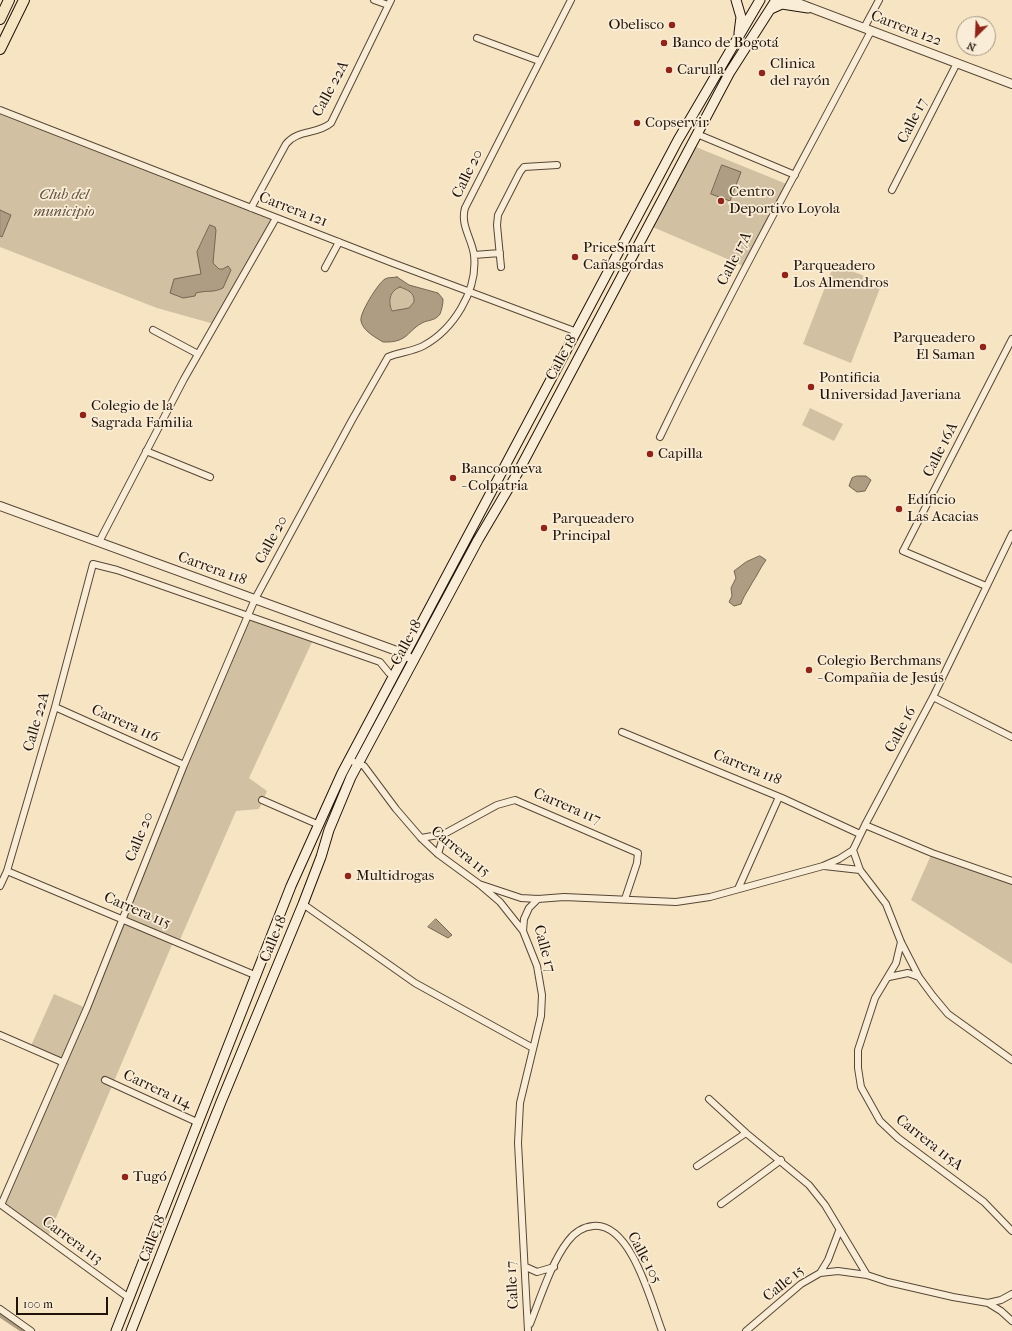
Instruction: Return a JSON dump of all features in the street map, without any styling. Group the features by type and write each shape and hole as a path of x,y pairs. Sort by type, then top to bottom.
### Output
{"highway":[{"path":"0,48 24,0"},
{"path":"0,20 5,6"}],"main road":[{"path":"736,0 741,17 738,38"},
{"name":"Calle 18","path":"116,1331 257,976 291,886 317,824 349,760 678,140 760,0"},
{"name":"Calle 18","path":"131,1331 224,1096 303,904 321,857 329,830 358,764 478,540 517,474 730,72 776,0"},
{"path":"771,9 782,4 806,4"}],"street":[{"path":"374,0 389,3"},
{"name":"Calle 20","path":"1,1205 62,1062 87,1008 121,918 255,599 352,420 388,357 398,353 411,352 434,340 447,328 470,291 474,272 474,255 464,223 463,215 465,208 571,0"},
{"name":"Carrera 122","path":"790,0 806,4 1012,84"},
{"name":"Calle 17A","path":"660,437 700,353 795,175 868,29 879,0"},
{"name":"Calle 22A","path":"251,208 286,144 291,138 298,134 325,128 331,123 389,3"},
{"path":"477,38 539,61"},
{"name":"Calle 17","path":"892,190 957,63"},
{"name":"Carrera 121","path":"0,110 276,218 577,332"},
{"path":"697,134 795,175"},
{"path":"501,267 497,225 498,215 520,172 524,167 529,166 557,165"},
{"path":"99,542 184,379 276,218"},
{"path":"325,268 339,242"},
{"path":"474,255 500,253"},
{"path":"153,330 198,354"},
{"name":"Calle 16A","path":"986,586 903,551 1012,339"},
{"path":"146,451 210,477"},
{"name":"Carrera 118","path":"0,506 255,599 405,655 414,660"},
{"name":"Calle 16","path":"853,850 864,825 933,697 1012,534"},
{"name":"Calle 22A","path":"0,886 7,871 55,707 93,564 117,570 248,616"},
{"path":"248,616 380,662 389,673"},
{"path":"933,697 1012,736"},
{"name":"Carrera 116","path":"55,707 184,765"},
{"name":"Carrera 118","path":"622,732 779,797 860,834"},
{"name":"Carrera 115","path":"349,760 364,766 396,809 421,838 438,854 479,884 500,902 523,931"},
{"path":"738,889 779,797"},
{"path":"262,800 317,824"},
{"name":"Carrera 117","path":"421,838 444,834 506,802 515,800 525,803 638,853 637,863 626,899"},
{"path":"864,825 1012,881"},
{"path":"438,854 444,834"},
{"path":"479,884 521,898 538,899 564,897 676,902 710,897 823,866 839,860 853,850 860,870 886,904 901,942 919,977 948,1014 1012,1060"},
{"path":"823,866 860,870"},
{"name":"Carrera 115","path":"7,871 257,976"},
{"name":"Calle 17","path":"528,1329 526,1266 518,1143 520,1102 541,1016 542,995 537,966 523,931 524,919 529,908 538,899"},
{"path":"303,904 415,983 533,1048"},
{"path":"889,977 896,963 901,942"},
{"path":"889,977 908,973 919,977"},
{"name":"Carrera 115A","path":"889,977 876,998 858,1050 858,1068 861,1087 880,1121 898,1138 984,1202 1012,1231"},
{"path":"0,1035 62,1062"},
{"name":"Carrera 114","path":"105,1080 199,1123"},
{"path":"709,1099 746,1133 781,1160 809,1185 824,1205 867,1275"},
{"path":"697,1166 746,1133"},
{"path":"721,1204 781,1160"},
{"name":"Carrera 113","path":"1,1205 129,1298"},
{"name":"Calle 105","path":"528,1329 554,1267 567,1242 577,1232 587,1226 599,1225 612,1229 622,1239 641,1274 662,1331"},
{"path":"820,1273 828,1260 839,1231"},
{"path":"526,1266 537,1272 554,1267"},
{"name":"Calle 15","path":"746,1331 802,1284 820,1273 838,1271 867,1275 888,1282 953,1297 988,1303"},
{"path":"988,1303 1002,1300 1012,1294"},
{"path":"988,1303 1001,1310 1012,1321"},
{"path":"0,1309 31,1331"}],"green space":[{"name":"Club del municipio","path":"0,110 276,218 214,324 157,308 0,247"},
{"name":"Centro Deportivo Loyola","path":"691,145 789,185 746,267 648,225"},
{"path":"834,264 882,283 851,363 803,344"},
{"path":"399,287 408,290 412,294 414,302 409,308 392,311 390,297 393,291"},
{"path":"810,408 843,424 834,441 802,425"},
{"path":"248,616 313,640 249,778 267,791 259,809 236,811 179,942 174,940 47,1239 1,1205 62,1063 30,1048 54,994 86,1008"},
{"path":"932,853 1012,881 1012,964 911,900"}],"shaded area":[{"path":"722,165 741,172 730,201 711,194"},
{"path":"0,210 11,215 2,237 0,236"},
{"path":"210,225 215,227 216,230 213,263 219,269 223,269 228,266 231,270 223,288 196,293 195,296 183,298 170,293 174,279 201,274 197,252"},
{"path":"397,277 409,285 438,293 443,299 442,306 440,314 437,318 418,325 403,338 392,342 383,342 364,328 361,317 378,286 386,278","holes":["400,287 408,290 412,294 414,302 409,308 392,311 390,297 394,291"]},
{"path":"857,476 866,476 871,480 865,491 857,492 849,486 852,478"},
{"path":"760,556 766,560 741,604 734,606 729,602 732,596 731,588 736,578 734,571 746,562"},
{"path":"436,919 452,935 448,938 428,927"}],"waterway":[{"path":"0,1314 25,1331"}],"place":[{"name":"Obelisco","path":"672,25"},
{"name":"Banco de Bogotá","path":"664,43"},
{"name":"Carulla","path":"669,70"},
{"name":"Clinica del rayón","path":"762,73"},
{"name":"Copservir","path":"637,123"},
{"name":"Centro Deportivo Loyola","path":"721,201"},
{"name":"PriceSmart Cañasgordas","path":"575,257"},
{"name":"Parqueadero Los Almendros","path":"785,275"},
{"name":"Parqueadero El Saman","path":"983,347"},
{"name":"Pontificia Universidad Javeriana","path":"811,387"},
{"name":"Colegio de la Sagrada Familia","path":"83,415"},
{"name":"Capilla","path":"650,454"},
{"name":"Bancoomeva - Colpatria","path":"453,478"},
{"name":"Edificio Las Acacias","path":"899,509"},
{"name":"Parqueadero Principal","path":"544,528"},
{"name":"Colegio Berchmans - Compañia de Jesús","path":"809,670"},
{"name":"Multidrogas","path":"348,876"},
{"name":"Tugó","path":"125,1177"}]}
